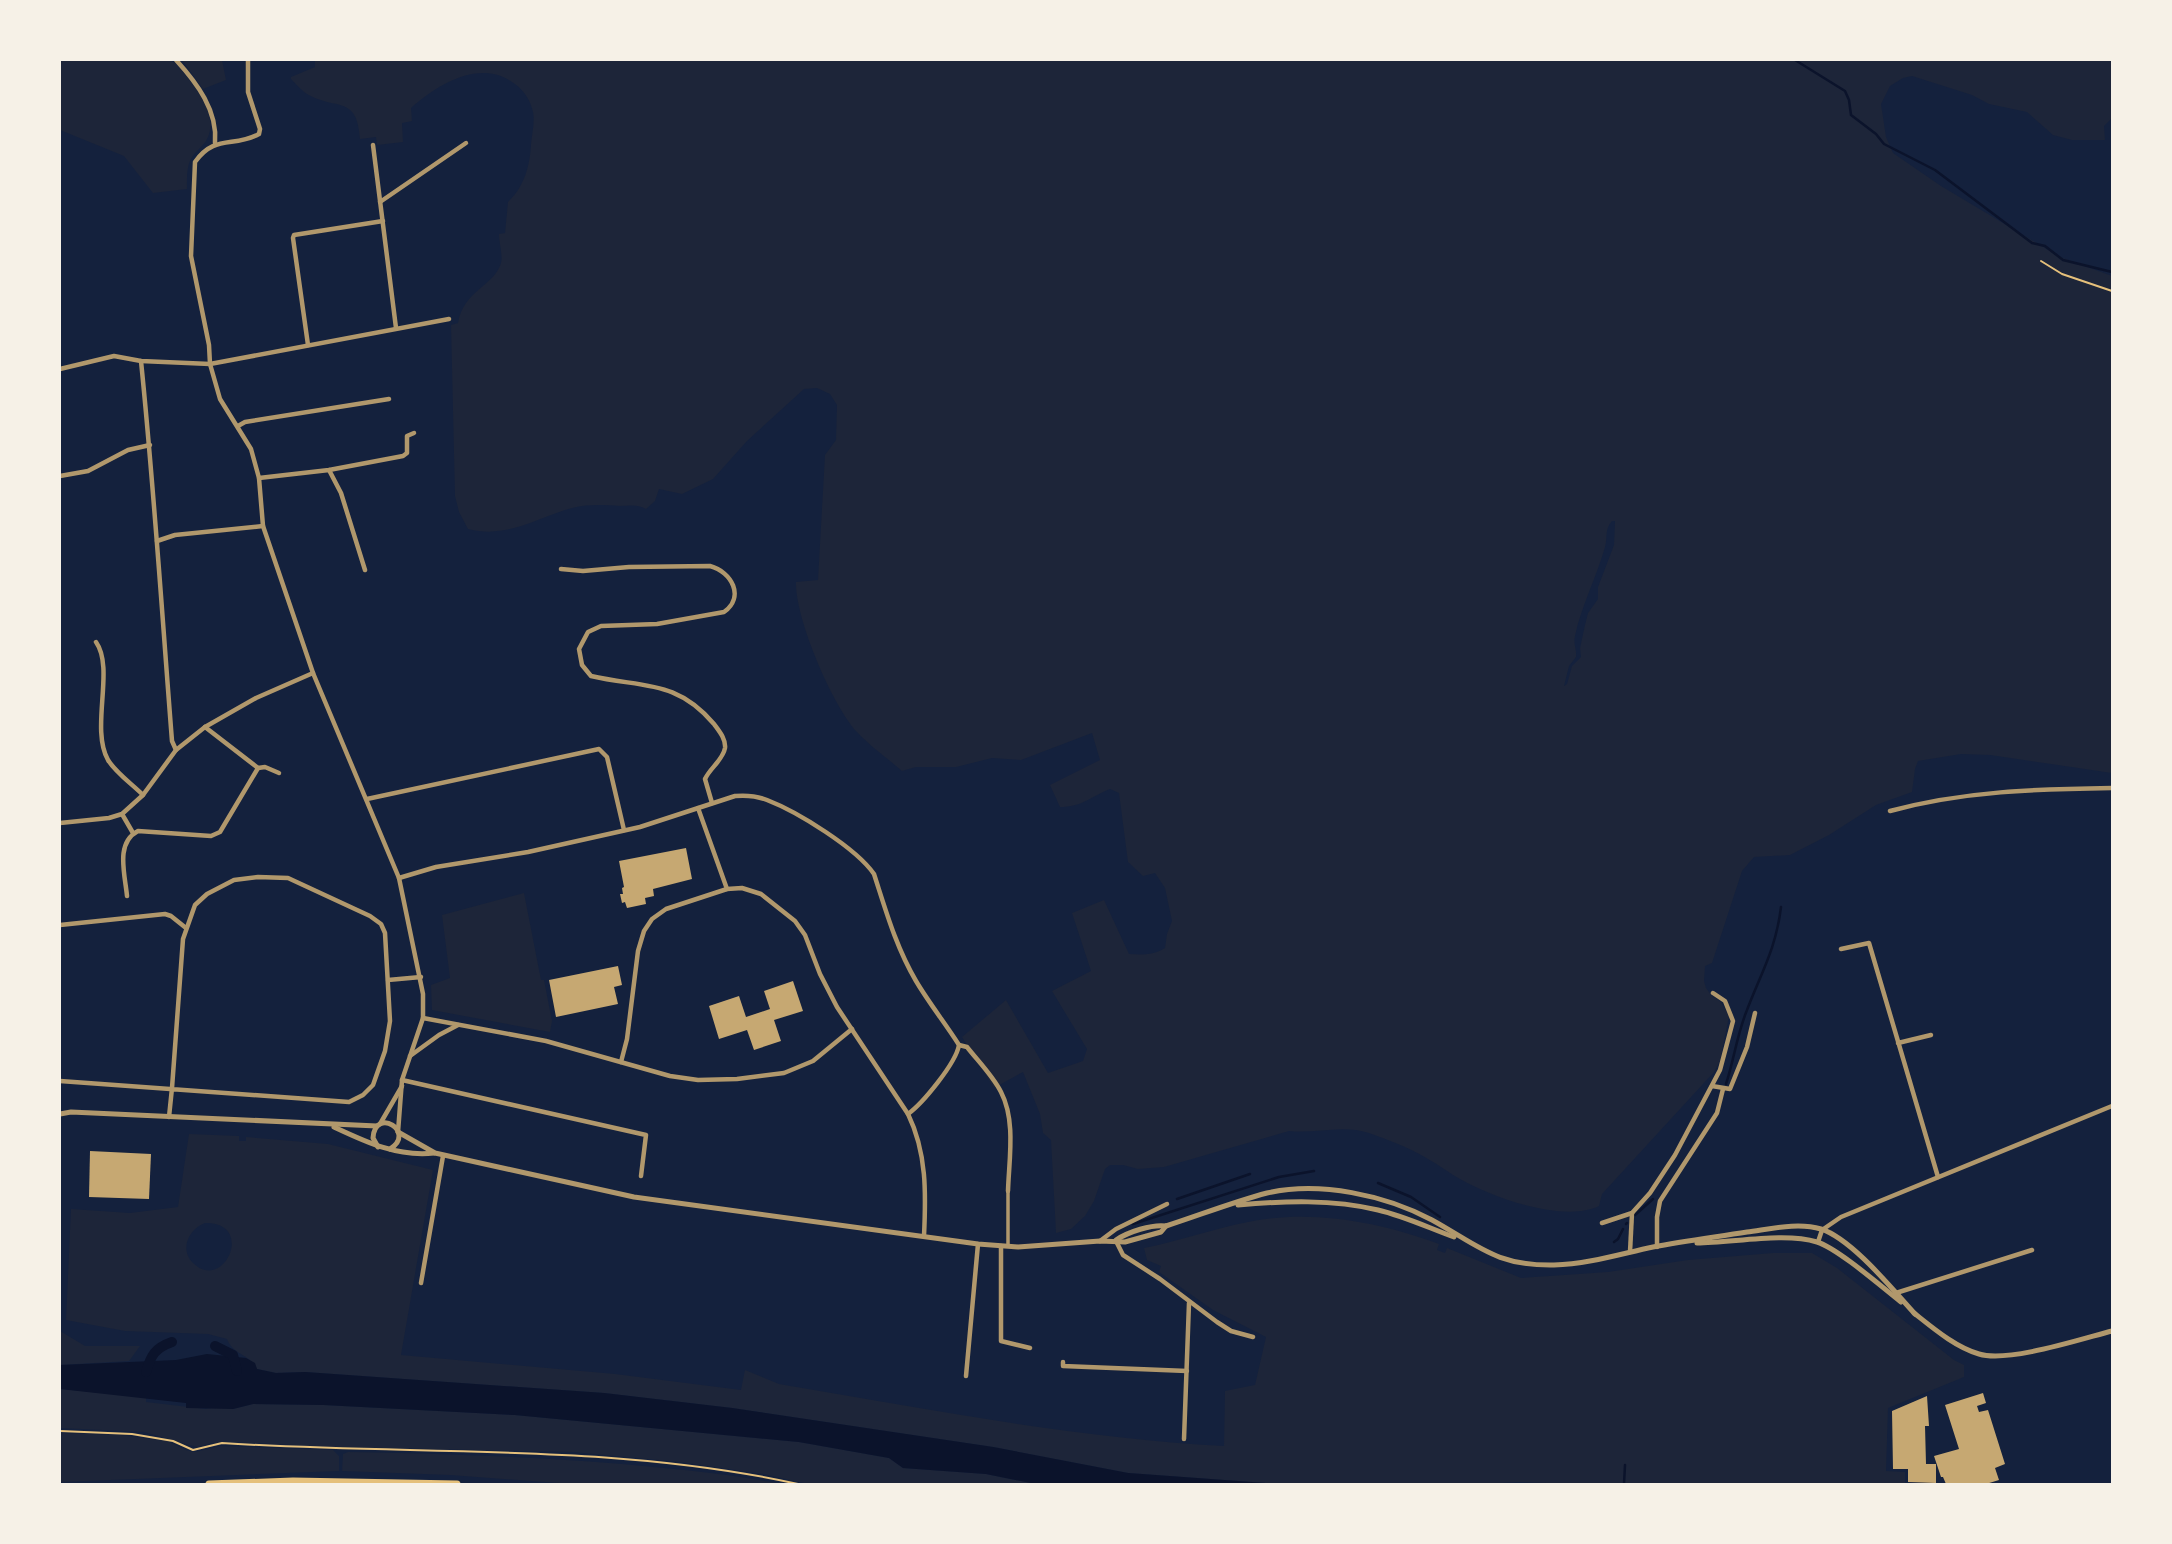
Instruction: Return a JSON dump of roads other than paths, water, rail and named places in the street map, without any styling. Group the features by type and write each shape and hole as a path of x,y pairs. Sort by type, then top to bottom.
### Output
{"highway":[{"path":"209,1485 305,1481 457,1485"}],"street":[{"path":"176,60 190,75 212,114 215,143"},
{"path":"248,60 248,92 260,129 259,134 248,139 215,143 195,162 191,256 209,345 210,363 220,399 251,449 259,478 263,526 313,673 399,878 421,977 423,1017 402,1083 396,1144 389,1149"},
{"path":"380,202 466,143"},
{"path":"373,145 396,328"},
{"path":"307,345 293,238 295,235 383,221"},
{"path":"60,369 114,356 141,361 210,363 449,319"},
{"path":"141,361 150,445 172,741 176,750"},
{"path":"238,426 245,422 389,399"},
{"path":"259,478 329,470 404,456 407,453 407,436 414,433"},
{"path":"60,476 88,471 128,450 150,445"},
{"path":"329,470 341,493 365,569"},
{"path":"157,541 175,535 263,526"},
{"path":"561,569 583,572 629,567 710,566 723,569 732,579 734,596 731,607 724,612 657,624 601,626 588,632 579,649 582,665 591,676 673,692 688,698 708,717 721,733 726,745 722,758 710,768 705,779 712,803"},
{"path":"96,642 101,653 101,711 105,753 112,766 142,795"},
{"path":"60,821 109,818 122,814 142,795 176,750 205,727 257,698 313,673"},
{"path":"205,727 258,768 265,767 279,773"},
{"path":"367,799 600,749 607,757 624,830"},
{"path":"127,896 123,847 134,833 141,830 211,836 220,832 258,768"},
{"path":"1890,811 1953,796 2035,789 2112,788"},
{"path":"399,878 436,867 528,852 624,830 735,796 750,795 768,800 810,822 855,852 874,874 893,935 917,982 959,1045 967,1047 1001,1091 1010,1128 1000,1341 1030,1348"},
{"path":"698,808 727,889"},
{"path":"122,814 134,833"},
{"path":"60,1081 172,1088 349,1102 363,1095 373,1085 385,1051 390,1021 385,933 381,923 288,878 258,877 234,880 216,888 195,905 183,939 172,1088 169,1117"},
{"path":"621,1062 627,1039 638,951 644,931 652,919 666,909 727,889 742,888 761,894 795,921 805,935 820,974 837,1007 908,1114 915,1129 925,1177 924,1236"},
{"path":"60,925 164,914 172,916 186,928"},
{"path":"1841,949 1869,943 1938,1177"},
{"path":"388,980 421,977"},
{"path":"1602,1223 1632,1213 1650,1193 1675,1155 1713,1086 1729,1044 1733,1021 1725,1002 1713,993"},
{"path":"1713,1086 1730,1089 1735,1081 1755,1013"},
{"path":"423,1017 546,1041 670,1076 698,1080 737,1079 785,1073 813,1061 852,1029"},
{"path":"410,1057 439,1035 458,1025"},
{"path":"1898,1043 1931,1035"},
{"path":"908,1114 919,1107 957,1053 959,1045"},
{"path":"381,1148 373,1139 402,1083"},
{"path":"402,1083 646,1135 640,1176"},
{"path":"1657,1247 1660,1201 1712,1124 1723,1089"},
{"path":"1818,1242 1822,1230 1841,1217 2112,1106"},
{"path":"60,1112 331,1126 389,1123 398,1132 443,1156 634,1197 1005,1246 1116,1240 1269,1193 1302,1189 1335,1191 1401,1206 1432,1220 1490,1255 1532,1264 1578,1264 1674,1244 1779,1227 1805,1227 1822,1230 1856,1253 1916,1314"},
{"path":"331,1126 381,1148 423,1154 435,1153"},
{"path":"421,1283 443,1156"},
{"path":"1228,1205 1267,1202 1341,1203 1379,1210 1464,1241"},
{"path":"1101,1241 1116,1229 1167,1204"},
{"path":"1630,1252 1632,1213"},
{"path":"1674,1244 1786,1238 1818,1242 1837,1253 1916,1314 1970,1351 1994,1357 2051,1347 2112,1331"},
{"path":"1116,1240 1123,1255 1160,1279 1189,1303 1231,1331 1253,1337"},
{"path":"966,1376 978,1244"},
{"path":"1896,1293 2032,1250"},
{"path":"1184,1439 1189,1303"},
{"path":"1063,1362 1063,1366 1187,1371"}],"waterway":[{"path":"1795,60 1845,91 1851,115 1876,134 1884,144 1935,170 2032,243 2045,246 2063,260 2112,272"},
{"path":"1726,1084 1744,1019 1772,948 1781,907"},
{"path":"1133,1224 1279,1177 1314,1171"},
{"path":"1177,1199 1250,1174"},
{"path":"1378,1183 1411,1197 1440,1217"},
{"path":"1635,1215 1653,1199"},
{"path":"1614,1242 1623,1229"},
{"path":"146,1372 154,1353 172,1342"},
{"path":"215,1346 233,1355 237,1371"},
{"path":"1624,1484 1625,1465"}]}
